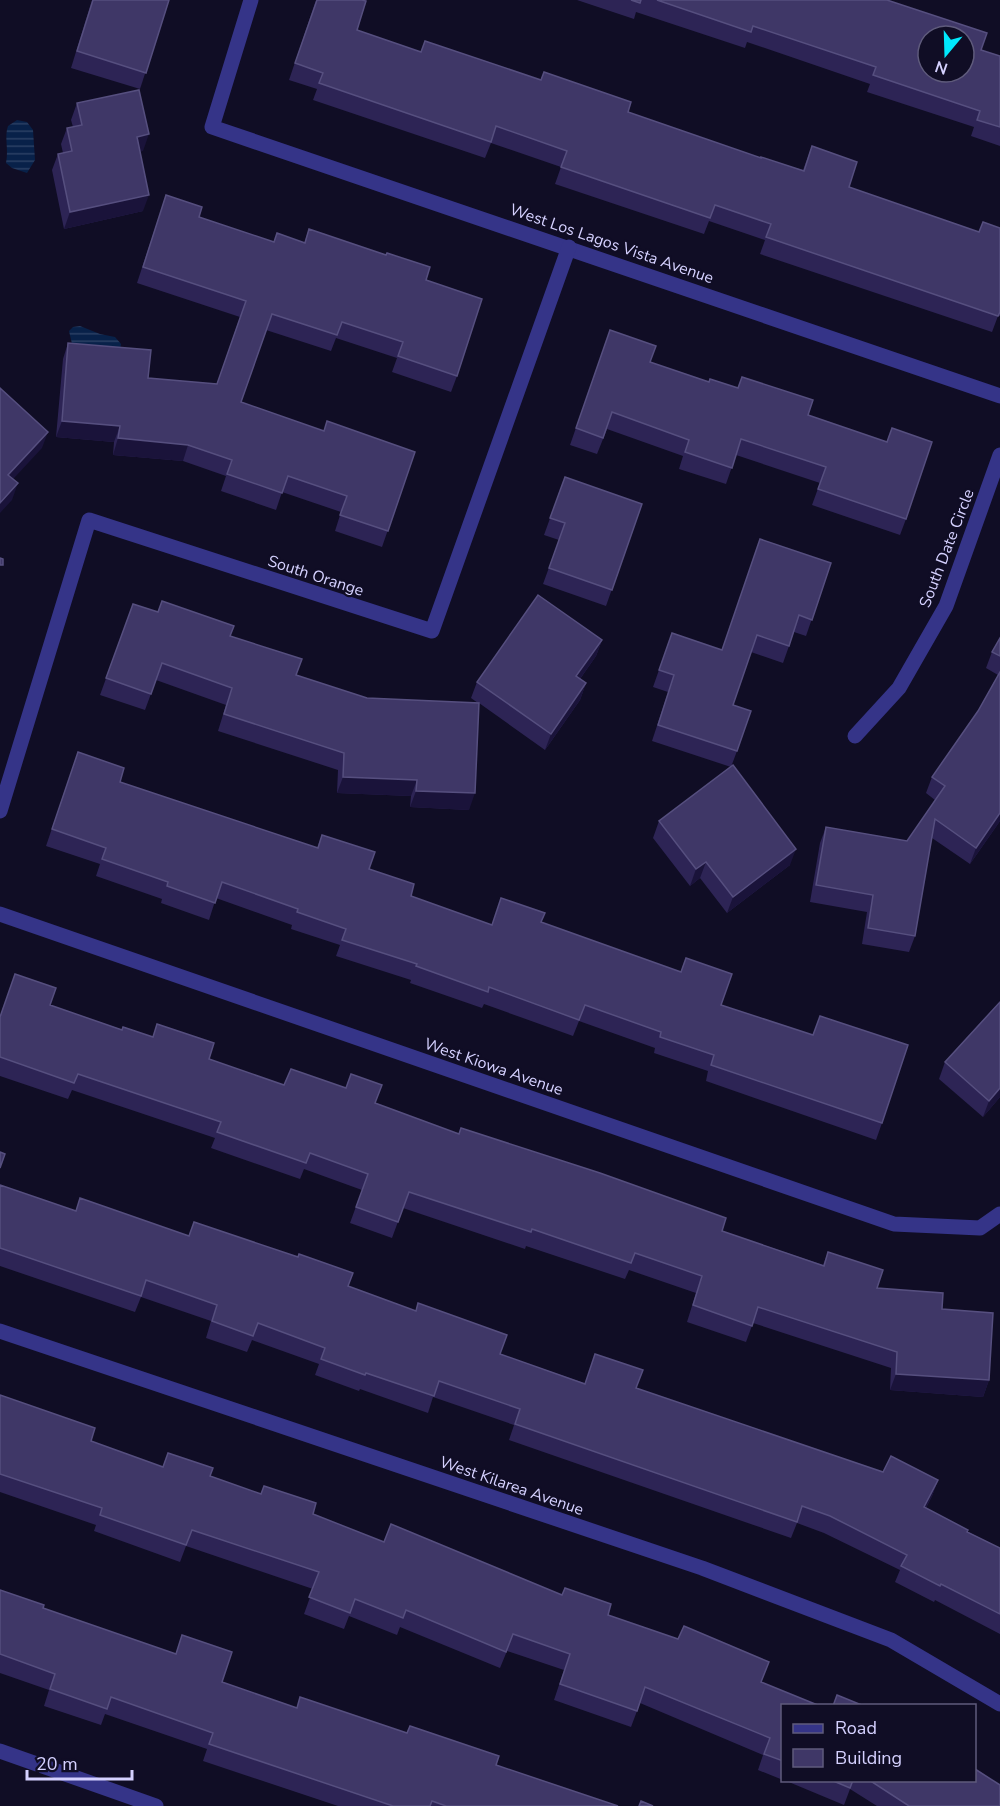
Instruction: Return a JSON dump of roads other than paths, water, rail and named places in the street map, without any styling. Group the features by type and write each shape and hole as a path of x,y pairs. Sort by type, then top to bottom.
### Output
{"street":[{"name":"West Los Lagos Vista Avenue","path":"251,0 212,127 1000,396"},
{"name":"South Orange","path":"0,811 89,520 432,631 569,247"},
{"name":"South Date Circle","path":"855,736 898,688 946,606 1000,455"},
{"name":"West Kiowa Avenue","path":"0,914 894,1224 980,1228 1000,1214"},
{"name":"West Kilarea Avenue","path":"0,1331 702,1568 891,1640 1000,1704"},
{"path":"0,1751 156,1806"}],"water":[{"path":"17,120 27,122 33,130 35,160 27,173 12,168 6,163 8,126"},
{"path":"80,326 115,337 121,344 119,355 73,348 69,331 73,327"}]}
